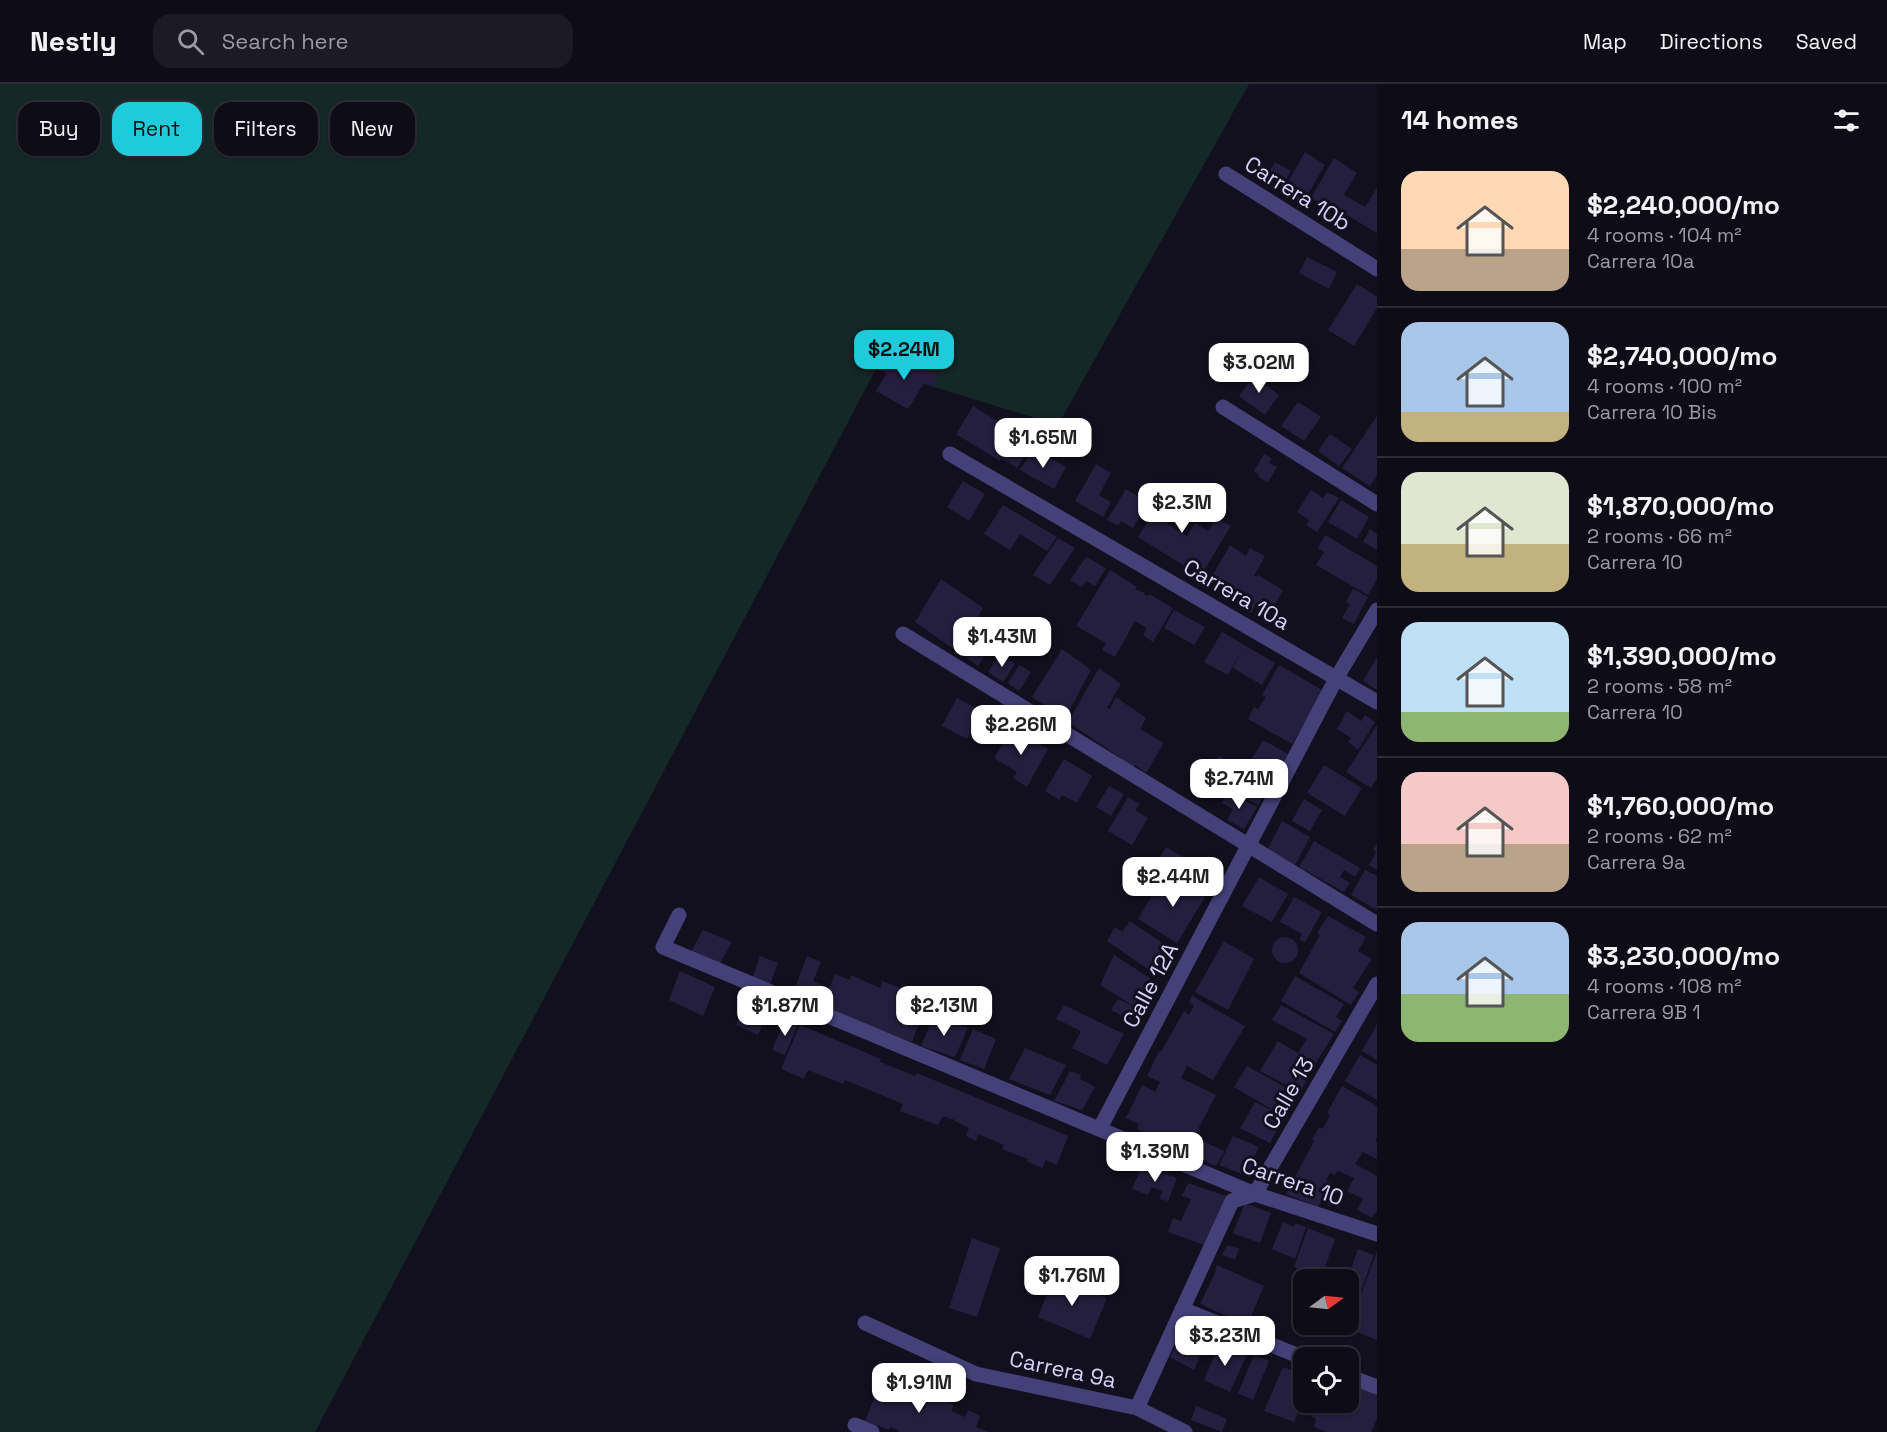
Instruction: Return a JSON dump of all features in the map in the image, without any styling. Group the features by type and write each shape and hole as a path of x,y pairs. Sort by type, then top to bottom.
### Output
{"street":[{"name":"Carrera 10b","path":"1226,174 1377,268"},
{"path":"1223,406 1377,504"},
{"name":"Carrera 10a","path":"950,454 1377,702"},
{"name":"Calle 12A","path":"1100,1128 1337,677 1377,610"},
{"path":"903,634 1377,924"},
{"name":"Carrera 10","path":"680,915 663,947 1255,1194 1377,1234"},
{"name":"Calle 13","path":"1255,1194 1377,984"},
{"path":"1137,1408 1232,1201 1255,1194"},
{"path":"1182,1309 1293,1354"},
{"name":"Carrera 9a","path":"865,1323 976,1374 1137,1408 1185,1432"},
{"path":"1359,1380 1377,1387"},
{"path":"855,1425 872,1432"}],"green space":[{"path":"0,84 1249,84 1058,425 876,369 315,1432 0,1432"}],"building":[{"path":"1305,152 1325,165 1307,196 1296,189 1294,193 1285,187"},
{"path":"1334,158 1357,173 1344,195 1365,207 1377,188 1377,233 1325,202 1324,205 1311,198"},
{"path":"1275,162 1291,171 1282,186 1266,177"},
{"path":"1307,257 1337,272 1329,289 1299,273"},
{"path":"1357,284 1377,297 1377,308 1354,346 1328,330"},
{"path":"892,353 938,377 932,387 924,383 908,409 876,391 887,373 881,370"},
{"path":"1258,370 1268,377 1263,383 1279,395 1265,415 1239,396"},
{"path":"1298,402 1321,417 1304,441 1281,426"},
{"path":"973,406 999,422 993,432 1028,450 1017,468 1001,458 1000,461 956,434"},
{"path":"1377,416 1377,476 1370,486 1342,468"},
{"path":"1330,434 1352,449 1339,466 1318,451"},
{"path":"1034,448 1066,467 1054,489 1020,470"},
{"path":"1264,454 1271,458 1269,463 1277,467 1268,482 1258,477 1259,475 1254,471"},
{"path":"1096,464 1111,473 1099,495 1111,502 1103,517 1075,501"},
{"path":"963,481 985,494 969,521 947,507"},
{"path":"1170,486 1186,495 1167,524 1187,536 1195,523 1208,531 1216,517 1231,526 1204,570 1189,561 1186,567 1138,537"},
{"path":"1126,489 1148,502 1133,528 1121,521 1118,526 1107,520"},
{"path":"1311,490 1323,498 1327,492 1339,498 1317,532 1306,525 1309,520 1297,512"},
{"path":"1341,500 1369,517 1357,539 1328,522"},
{"path":"1003,505 1057,537 1047,551 1020,534 1010,550 984,534"},
{"path":"1370,529 1377,534 1377,550 1363,542"},
{"path":"1325,535 1377,566 1377,579 1368,595 1316,565 1324,552 1318,548"},
{"path":"1058,538 1075,548 1050,585 1033,575"},
{"path":"1230,545 1246,556 1250,548 1265,556 1254,576 1258,575 1283,590 1269,616 1254,607 1251,613 1237,604 1239,599 1224,590 1227,583 1213,575"},
{"path":"1086,557 1106,568 1095,586 1086,581 1082,587 1070,580"},
{"path":"1110,570 1137,587 1135,589 1173,608 1153,642 1143,635 1147,628 1135,621 1115,657 1102,650 1106,643 1076,626"},
{"path":"941,579 983,608 970,630 991,645 978,666 915,622"},
{"path":"1353,589 1368,597 1354,624 1342,618 1350,604 1346,602"},
{"path":"1174,610 1205,627 1194,645 1164,628"},
{"path":"1222,632 1275,663 1262,685 1233,668 1243,648 1228,675 1204,662"},
{"path":"1062,649 1091,670 1065,719 1032,697"},
{"path":"1000,654 1015,664 1003,682 988,672"},
{"path":"1377,657 1377,690 1363,681"},
{"path":"1019,665 1031,672 1019,691 1008,683"},
{"path":"1279,665 1324,691 1292,744 1248,719 1254,707 1258,709 1266,697 1262,695"},
{"path":"1099,668 1121,684 1107,708 1110,709 1116,697 1146,718 1140,729 1164,743 1146,773 1135,765 1133,770 1119,761 1121,758 1068,722"},
{"path":"957,698 983,712 967,739 942,726"},
{"path":"1347,711 1361,721 1365,715 1375,722 1358,750 1348,742 1351,738 1337,729"},
{"path":"990,716 1006,724 996,743 980,734"},
{"path":"1377,725 1377,778 1371,788 1346,772"},
{"path":"1012,728 1048,749 1027,787 1013,778 1017,772 994,758"},
{"path":"1263,740 1288,754 1275,776 1250,762"},
{"path":"1219,756 1271,783 1258,805 1206,779"},
{"path":"1064,759 1092,776 1077,803 1062,795 1059,800 1045,791"},
{"path":"1324,765 1362,788 1345,816 1307,793"},
{"path":"1109,786 1124,794 1111,816 1096,807"},
{"path":"1228,792 1257,807 1244,829 1227,820 1233,809 1222,803"},
{"path":"1128,797 1140,804 1135,810 1148,818 1132,845 1108,831"},
{"path":"1304,799 1322,810 1310,831 1292,821"},
{"path":"1282,821 1310,837 1295,865 1268,849"},
{"path":"1314,841 1360,868 1355,877 1344,870 1340,877 1350,883 1344,892 1299,867"},
{"path":"1377,843 1377,870 1369,865 1376,852 1373,850"},
{"path":"1166,847 1213,875 1205,887 1158,861"},
{"path":"1365,870 1377,876 1377,910 1351,895"},
{"path":"1173,873 1208,892 1177,943 1138,919 1153,894 1159,897"},
{"path":"1259,877 1288,894 1272,922 1242,906"},
{"path":"1294,897 1322,912 1305,942 1299,939 1302,934 1280,922"},
{"path":"1328,916 1366,937 1358,951 1372,959 1353,988 1359,992 1351,1005 1299,973 1320,935 1317,933"},
{"path":"1130,921 1173,950 1155,974 1107,941 1115,927 1122,932"},
{"path":"703,930 732,942 719,965 691,952"},
{"path":"1285,937 1294,941 1298,950 1294,959 1285,963 1276,959 1272,950 1276,941"},
{"path":"1224,941 1254,959 1228,1010 1195,992"},
{"path":"1114,955 1150,978 1137,1008 1100,985"},
{"path":"760,956 778,963 769,987 752,979"},
{"path":"807,956 821,962 813,981 829,989 835,974 850,980 851,975 880,988 882,981 906,990 900,1006 922,1015 912,1042 792,996"},
{"path":"680,971 715,987 703,1016 669,1000"},
{"path":"1295,976 1344,1004 1336,1017 1342,1021 1335,1032 1281,1001"},
{"path":"1192,996 1245,1026 1213,1080 1187,1066 1181,1078 1216,1095 1194,1137 1224,1151 1216,1166 1137,1129 1139,1124 1126,1118 1142,1085 1155,1092 1160,1082 1147,1076 1159,1051 1161,1052 1184,1011 1189,1015 1194,1006 1189,1002"},
{"path":"1118,999 1137,1008 1131,1020 1111,1010"},
{"path":"745,1001 768,1011 758,1035 736,1025"},
{"path":"1064,1005 1124,1034 1107,1065 1072,1048 1081,1031 1056,1019"},
{"path":"1281,1005 1334,1034 1316,1063 1311,1060 1302,1075 1308,1078 1300,1092 1260,1071 1278,1041 1298,1053 1307,1039 1272,1020"},
{"path":"934,1016 968,1028 955,1057 921,1046"},
{"path":"785,1019 798,1024 785,1055 772,1050"},
{"path":"1377,1024 1377,1060 1362,1051"},
{"path":"800,1025 881,1059 880,1062 915,1076 917,1073 1068,1136 1057,1165 1046,1160 1042,1168 1027,1162 1028,1159 1002,1149 1004,1145 978,1134 976,1141 966,1136 969,1128 955,1120 943,1116 938,1125 900,1111 903,1104 845,1080 843,1084 808,1070 804,1079 781,1069"},
{"path":"973,1029 996,1039 984,1069 960,1060"},
{"path":"1025,1048 1066,1065 1050,1095 1009,1079"},
{"path":"1360,1055 1377,1065 1377,1100 1345,1081"},
{"path":"1247,1066 1294,1092 1287,1103 1291,1105 1285,1117 1234,1087"},
{"path":"1070,1071 1081,1075 1080,1079 1095,1087 1082,1110 1054,1101"},
{"path":"1342,1086 1377,1106 1377,1137 1375,1140 1377,1141 1377,1159 1363,1152 1355,1164 1377,1176 1377,1213 1375,1212 1372,1218 1357,1210 1363,1199 1347,1191 1354,1178 1338,1171 1335,1175 1330,1173 1326,1180 1332,1183 1318,1207 1286,1194 1319,1127 1323,1129 1330,1115 1327,1113"},
{"path":"1255,1102 1279,1114 1272,1126 1277,1130 1270,1143 1240,1128"},
{"path":"1233,1136 1259,1147 1252,1160 1258,1163 1250,1177 1219,1165"},
{"path":"1142,1166 1177,1178 1168,1201 1160,1199 1162,1191 1151,1187 1148,1195 1132,1189"},
{"path":"1188,1183 1226,1196 1204,1245 1168,1232 1173,1218 1181,1221 1191,1199 1182,1196"},
{"path":"1245,1203 1271,1213 1260,1243 1233,1233"},
{"path":"1283,1222 1294,1227 1295,1223 1306,1227 1295,1259 1272,1249"},
{"path":"1308,1228 1335,1239 1324,1269 1294,1267"},
{"path":"972,1238 1000,1248 977,1317 949,1308"},
{"path":"1227,1245 1239,1249 1235,1260 1222,1255"},
{"path":"1358,1249 1374,1255 1360,1294 1359,1269 1351,1269"},
{"path":"1377,1252 1377,1340 1359,1333 1359,1299"},
{"path":"1217,1265 1264,1286 1247,1325 1200,1304"},
{"path":"1054,1276 1107,1298 1090,1339 1038,1317"},
{"path":"1188,1319 1211,1332 1194,1370 1170,1357"},
{"path":"1220,1342 1247,1354 1230,1392 1204,1380"},
{"path":"1254,1355 1269,1361 1253,1400 1238,1393"},
{"path":"1283,1367 1293,1371 1293,1413 1298,1413 1294,1422 1264,1411"},
{"path":"880,1384 892,1389 889,1398 901,1402 908,1385 918,1389 913,1403 924,1408 930,1394 954,1405 951,1411 965,1417 968,1410 980,1416 976,1427 988,1432 899,1432 890,1427 889,1430 865,1421"},
{"path":"1359,1388 1377,1394 1377,1419 1371,1432 1326,1432 1314,1427 1316,1419 1307,1413 1359,1413"},
{"path":"1196,1406 1227,1419 1222,1432 1191,1420"}]}
